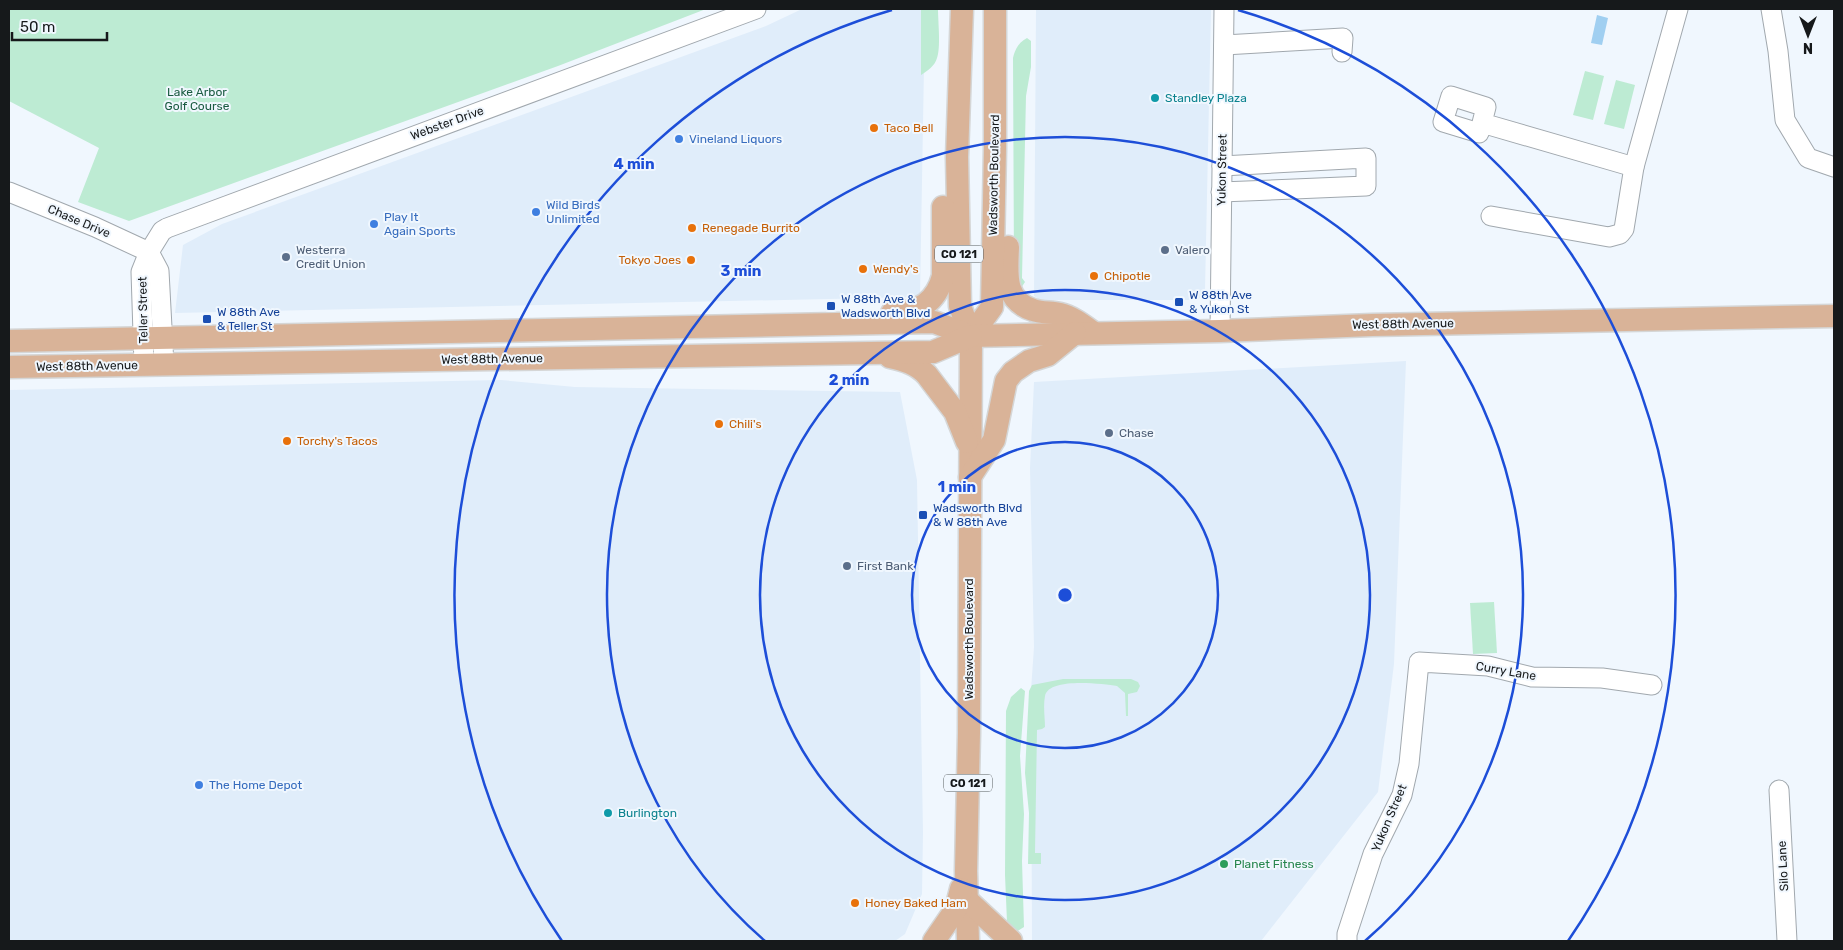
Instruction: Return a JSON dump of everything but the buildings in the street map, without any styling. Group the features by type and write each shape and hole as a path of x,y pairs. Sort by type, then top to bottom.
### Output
{"main road":[{"name":"Wadsworth Boulevard","path":"962,9 957,170 960,306 972,336 966,871 968,941"},
{"name":"Wadsworth Boulevard","path":"972,336 992,307 995,9"},
{"path":"858,324 877,313 908,312 925,306 940,286 943,276 943,192 957,170"},
{"path":"970,477 994,440 1006,381 1013,372 1029,361 1048,355 1085,333 1078,322 1060,314 1034,311 1014,299 1007,275 1008,231 993,218"},
{"name":"West 88th Avenue","path":"9,367 933,352 972,336 1220,331 1372,324 1834,316"},
{"name":"West 88th Avenue","path":"9,341 934,322 972,336"},
{"path":"874,353 905,360 922,369 927,374 955,412 970,450"},
{"path":"934,941 956,910 966,871"},
{"path":"967,900 1011,941"}],"street":[{"name":"Webster Drive","path":"149,252 162,230 756,9"},
{"name":"Yukon Street","path":"1220,331 1224,9"},
{"path":"1491,216 1609,237 1620,234 1624,229 1634,167 1678,9"},
{"path":"1770,9 1778,51 1785,120 1808,158 1834,167"},
{"path":"1224,45 1343,38 1342,52"},
{"path":"1482,123 1634,167"},
{"path":"1221,192 1366,186 1366,158 1222,166"},
{"name":"Chase Drive","path":"9,192 95,227 149,252"},
{"name":"Teller Street","path":"149,252 159,271 153,337 154,365"},
{"name":"Yukon Street","path":"1347,941 1347,934 1374,854 1402,795 1409,764 1419,662"},
{"name":"Curry Lane","path":"1419,662 1488,666 1532,677 1602,678 1652,685"},
{"name":"Silo Lane","path":"1779,790 1787,941"}],"shaded area":[{"path":"802,9 925,9 920,297 175,313 183,245 222,224 766,26"},
{"path":"1036,9 1211,9 1205,290 1198,300 1040,300 1034,296"},
{"path":"1406,361 1394,664 1378,792 1261,941 1032,941 1031,690 1034,647 1030,468 1034,382"},
{"path":"501,380 575,387 900,392 917,480 923,833 922,894 905,934 895,941 9,941 9,390"}],"green space":[{"name":"Lake Arbor Golf Course","path":"9,9 706,9 558,66 129,221 78,202 99,148 9,101"},
{"path":"921,9 938,9 939,41 936,61 921,75"},
{"path":"1027,38 1031,41 1031,67 1026,96 1022,278 1025,282 1021,288 1014,269 1013,58 1018,46"},
{"path":"1585,71 1604,76 1593,120 1573,115"},
{"path":"1616,80 1635,85 1624,129 1604,124"},
{"path":"1494,602 1497,653 1473,654 1470,603"},
{"path":"1063,679 1131,679 1138,682 1140,686 1137,692 1128,694 1128,716 1126,716 1125,693 1117,686 1066,684 1049,690 1045,696 1045,727 1037,730 1035,853 1041,853 1041,864 1028,864 1029,813 1025,773 1029,691 1032,685"},
{"path":"1021,688 1025,691 1020,756 1024,814 1022,861 1024,927 1016,932 1007,922 1005,875 1006,711 1011,697"}],"water":[{"path":"1597,15 1608,18 1602,45 1591,43"}],"place":[{"name":"Standley Plaza","path":"1155,98"},
{"name":"Taco Bell","path":"874,128"},
{"name":"Vineland Liquors","path":"679,139"},
{"name":"Wild Birds Unlimited","path":"536,212"},
{"name":"Play It Again Sports","path":"374,224"},
{"name":"Renegade Burrito","path":"692,228"},
{"name":"Valero","path":"1165,250"},
{"name":"Westerra Credit Union","path":"286,257"},
{"name":"Tokyo Joes","path":"691,260"},
{"name":"Wendy's","path":"863,269"},
{"name":"Chipotle","path":"1094,276"},
{"name":"W 88th Ave & Yukon St","path":"1179,302"},
{"name":"W 88th Ave & Wadsworth Blvd","path":"831,306"},
{"name":"W 88th Ave & Teller St","path":"207,319"},
{"name":"Chili's","path":"719,424"},
{"name":"Chase","path":"1109,433"},
{"name":"Torchy's Tacos","path":"287,441"},
{"name":"Wadsworth Blvd & W 88th Ave","path":"923,515"},
{"name":"First Bank","path":"847,566"},
{"name":"The Home Depot","path":"199,785"},
{"name":"Burlington","path":"608,813"},
{"name":"Planet Fitness","path":"1224,864"},
{"name":"Honey Baked Ham","path":"855,903"}]}
